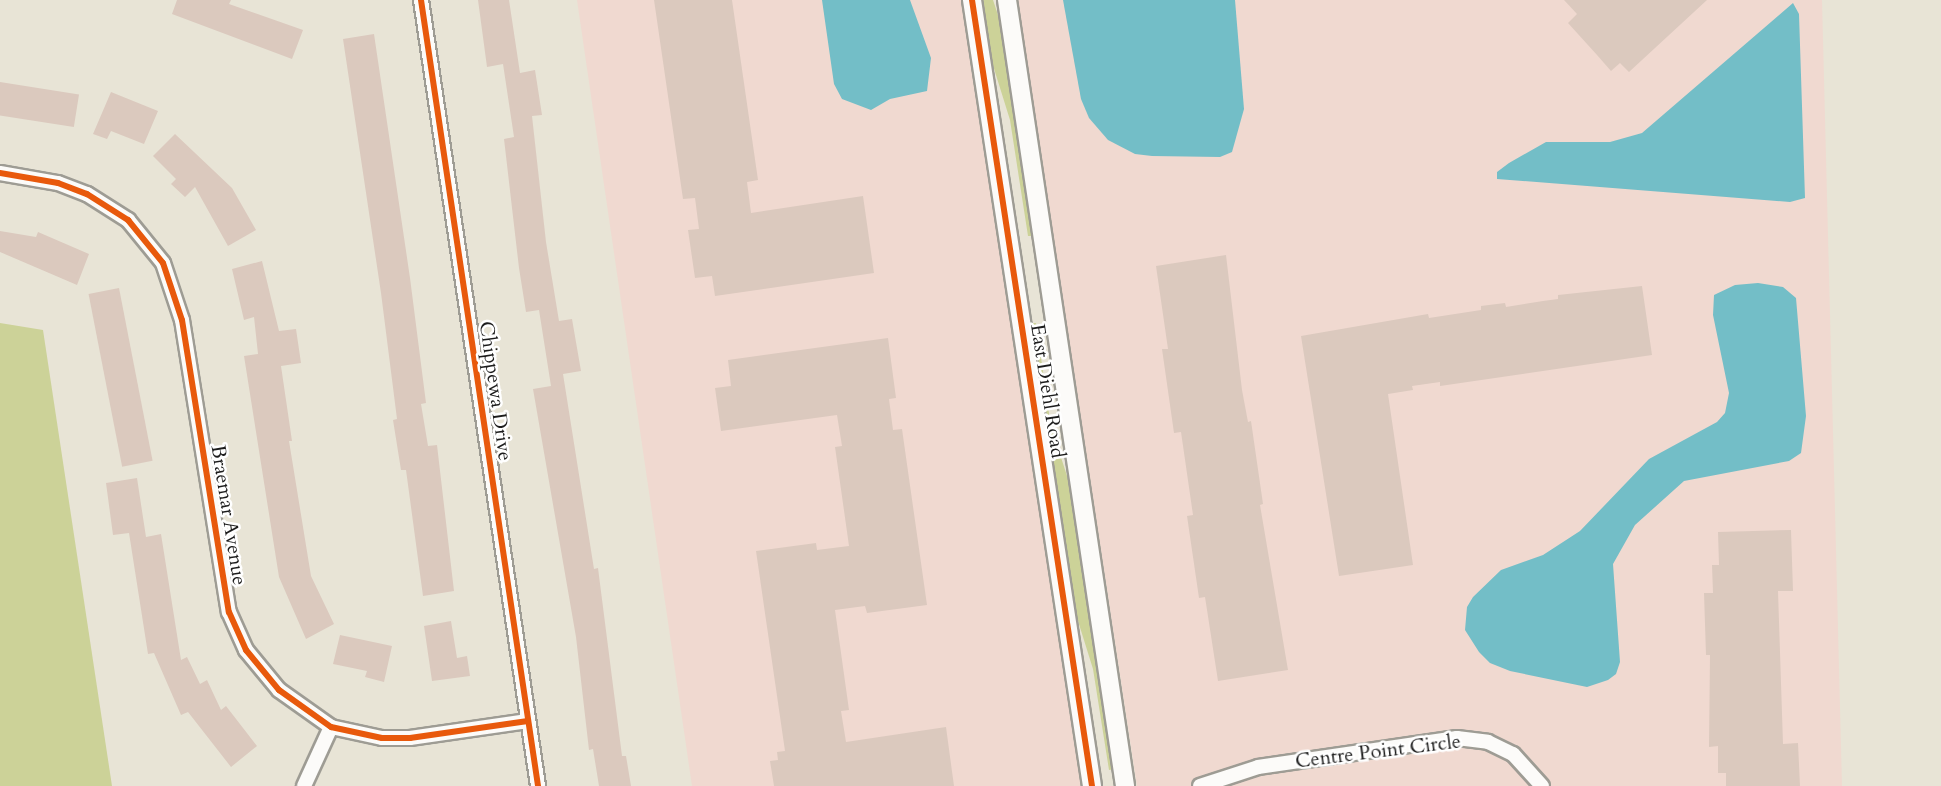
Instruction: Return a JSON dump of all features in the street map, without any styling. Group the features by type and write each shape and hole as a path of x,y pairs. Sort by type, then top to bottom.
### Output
{"street":[{"name":"Chippewa Drive","path":"421,0 538,786"},
{"name":"East Diehl Road","path":"972,0 1092,786"},
{"name":"East Diehl Road","path":"1006,0 1125,786"},
{"name":"Braemar Avenue","path":"0,173 58,183 87,194 128,220 163,264 182,320 230,612 246,650 266,677 296,705 331,727 382,738 410,738 528,721"},
{"path":"304,786 331,727"},
{"name":"Centre Point Circle","path":"1200,786 1258,767 1457,738 1488,742 1513,754 1542,786"}],"shaded area":[{"path":"577,0 961,0 1081,786 692,786"},
{"path":"1017,0 1822,0 1842,786 1137,786"}],"green space":[{"path":"981,0 993,0 999,18 1033,236 1028,236 1010,120 991,59"},
{"path":"0,323 43,330 112,786 0,786"},
{"path":"1031,323 1036,323 1051,427 1071,488 1114,769 1109,770 1093,669 1073,605"}],"water":[{"path":"822,0 910,0 931,58 927,91 890,99 871,110 842,99 834,84"},
{"path":"1063,0 1235,0 1244,109 1232,152 1220,157 1152,156 1135,154 1108,140 1089,118 1081,99"},
{"path":"1793,3 1799,14 1805,198 1790,202 1497,179 1497,172 1546,142 1610,142 1642,133"},
{"path":"1758,283 1783,287 1796,298 1806,416 1801,453 1789,461 1684,481 1635,525 1613,564 1620,662 1616,674 1608,680 1587,687 1510,671 1490,663 1479,652 1465,630 1467,607 1473,597 1501,570 1543,555 1580,531 1649,459 1717,422 1725,413 1729,393 1713,315 1714,295 1735,285"}],"building":[{"path":"177,0 231,0 229,4 303,30 292,59 172,14"},
{"path":"478,0 509,0 520,73 535,70 542,115 532,116 546,242 559,321 572,319 581,371 563,374 594,569 598,568 622,756 626,756 631,786 599,786 593,749 589,750 576,637 533,389 551,386 539,310 526,312 519,268 504,139 514,137 503,64 487,67"},
{"path":"654,0 732,0 758,180 747,182 751,213 863,196 874,273 715,296 712,276 695,278 688,230 699,229 695,198 683,199"},
{"path":"1564,0 1707,0 1629,72 1620,63 1611,71 1568,23 1577,14"},
{"path":"374,34 426,403 421,404 428,446 437,445 454,591 423,596 406,470 401,470 393,420 397,419 381,293 343,39"},
{"path":"0,82 79,95 74,127 0,115"},
{"path":"111,92 158,111 144,144 111,131 107,139 93,134"},
{"path":"175,134 232,188 256,230 228,246 195,187 185,197 171,184 176,179 153,156"},
{"path":"0,231 36,237 38,232 89,254 77,285 0,252"},
{"path":"1226,255 1242,390 1248,422 1251,421 1263,504 1260,505 1288,670 1218,681 1205,597 1199,598 1187,516 1193,515 1181,432 1174,433 1162,349 1168,349 1156,266"},
{"path":"262,261 279,331 296,329 301,363 281,366 292,441 289,441 311,576 334,624 306,639 279,577 244,356 258,354 254,317 244,320 232,269"},
{"path":"1642,286 1652,355 1440,386 1440,382 1412,386 1413,390 1388,394 1413,565 1339,576 1301,336 1428,314 1429,318 1481,310 1481,306 1505,303 1506,307 1558,299 1558,295"},
{"path":"119,288 153,461 122,467 89,294"},
{"path":"888,338 896,398 889,399 893,430 902,429 927,605 867,613 865,606 835,610 849,710 841,711 846,742 946,727 954,786 774,786 770,761 778,760 777,752 785,751 756,551 816,543 817,550 849,546 835,447 842,446 837,415 721,431 715,388 731,386 728,360"},
{"path":"137,478 146,537 161,534 181,660 187,657 200,684 207,680 221,710 226,706 257,746 231,767 188,712 181,715 154,653 148,654 129,533 113,535 106,483"},
{"path":"1791,530 1793,591 1778,591 1783,744 1798,743 1800,786 1726,786 1726,773 1718,773 1718,746 1709,747 1710,655 1706,655 1704,593 1713,593 1712,565 1719,565 1718,532"},
{"path":"451,621 457,658 467,656 470,676 432,681 424,626"},
{"path":"340,635 392,646 384,682 365,677 367,671 333,664"}],"cycle path":[{"path":"421,0 538,786"},
{"path":"972,0 1092,786"},
{"path":"0,173 58,183 87,194 128,220 163,263 182,320 229,612 246,650 279,690 331,727 382,738 410,738 528,721"}]}
